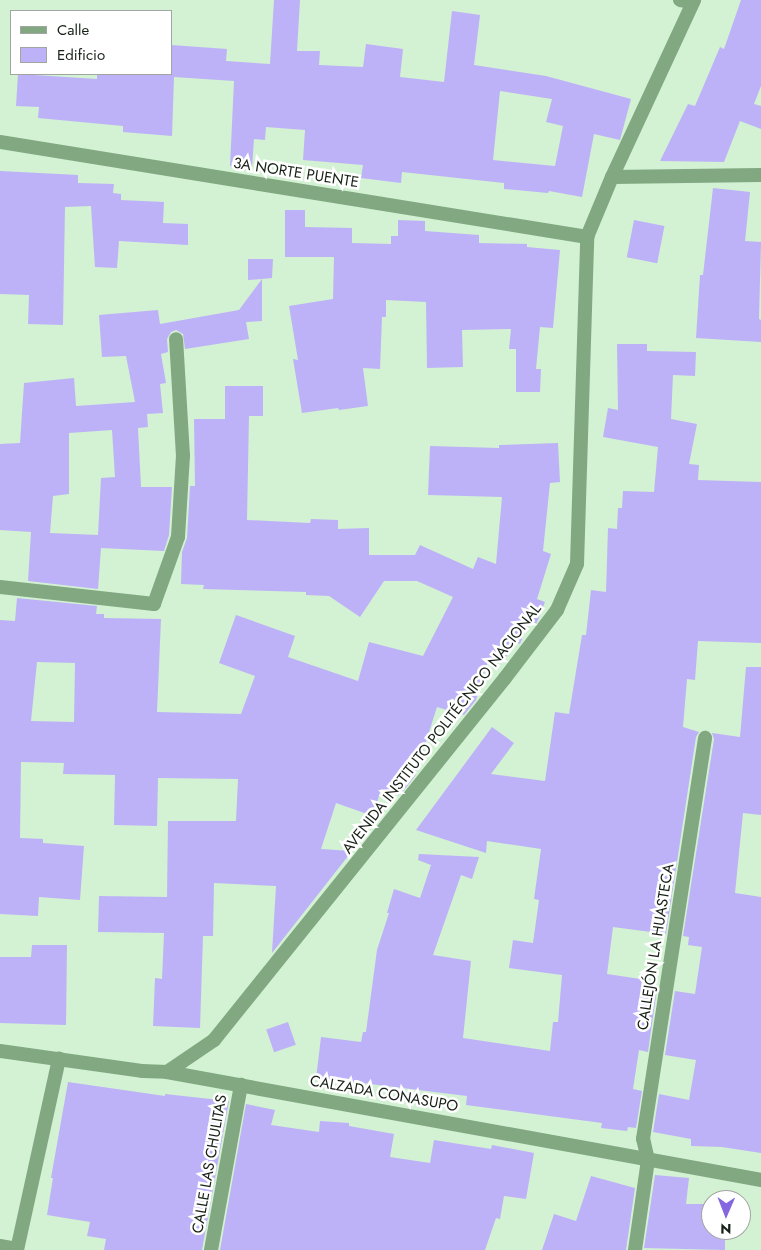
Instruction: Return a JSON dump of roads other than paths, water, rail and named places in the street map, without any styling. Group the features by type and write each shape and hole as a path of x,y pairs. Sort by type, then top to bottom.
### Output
{"street":[{"name":"AVENIDA INSTITUTO POLITÉCNICO NACIONAL","path":"167,1072 214,1040 505,678 557,610 577,564 588,236 689,1"},
{"name":"3A NORTE PUENTE","path":"0,142 588,236"},
{"path":"612,177 761,175"},
{"path":"0,587 154,604 178,537 183,456 176,339"},
{"name":"CALLEJÓN LA HUASTECA","path":"635,1250 648,1160 643,1139 705,738"},
{"name":"CALZADA CONASUPO","path":"0,1051 142,1071 167,1072 241,1084 761,1180"},
{"path":"0,1246 17,1249 59,1058"},
{"name":"CALLE LAS CHULITAS","path":"211,1250 241,1084"}]}
